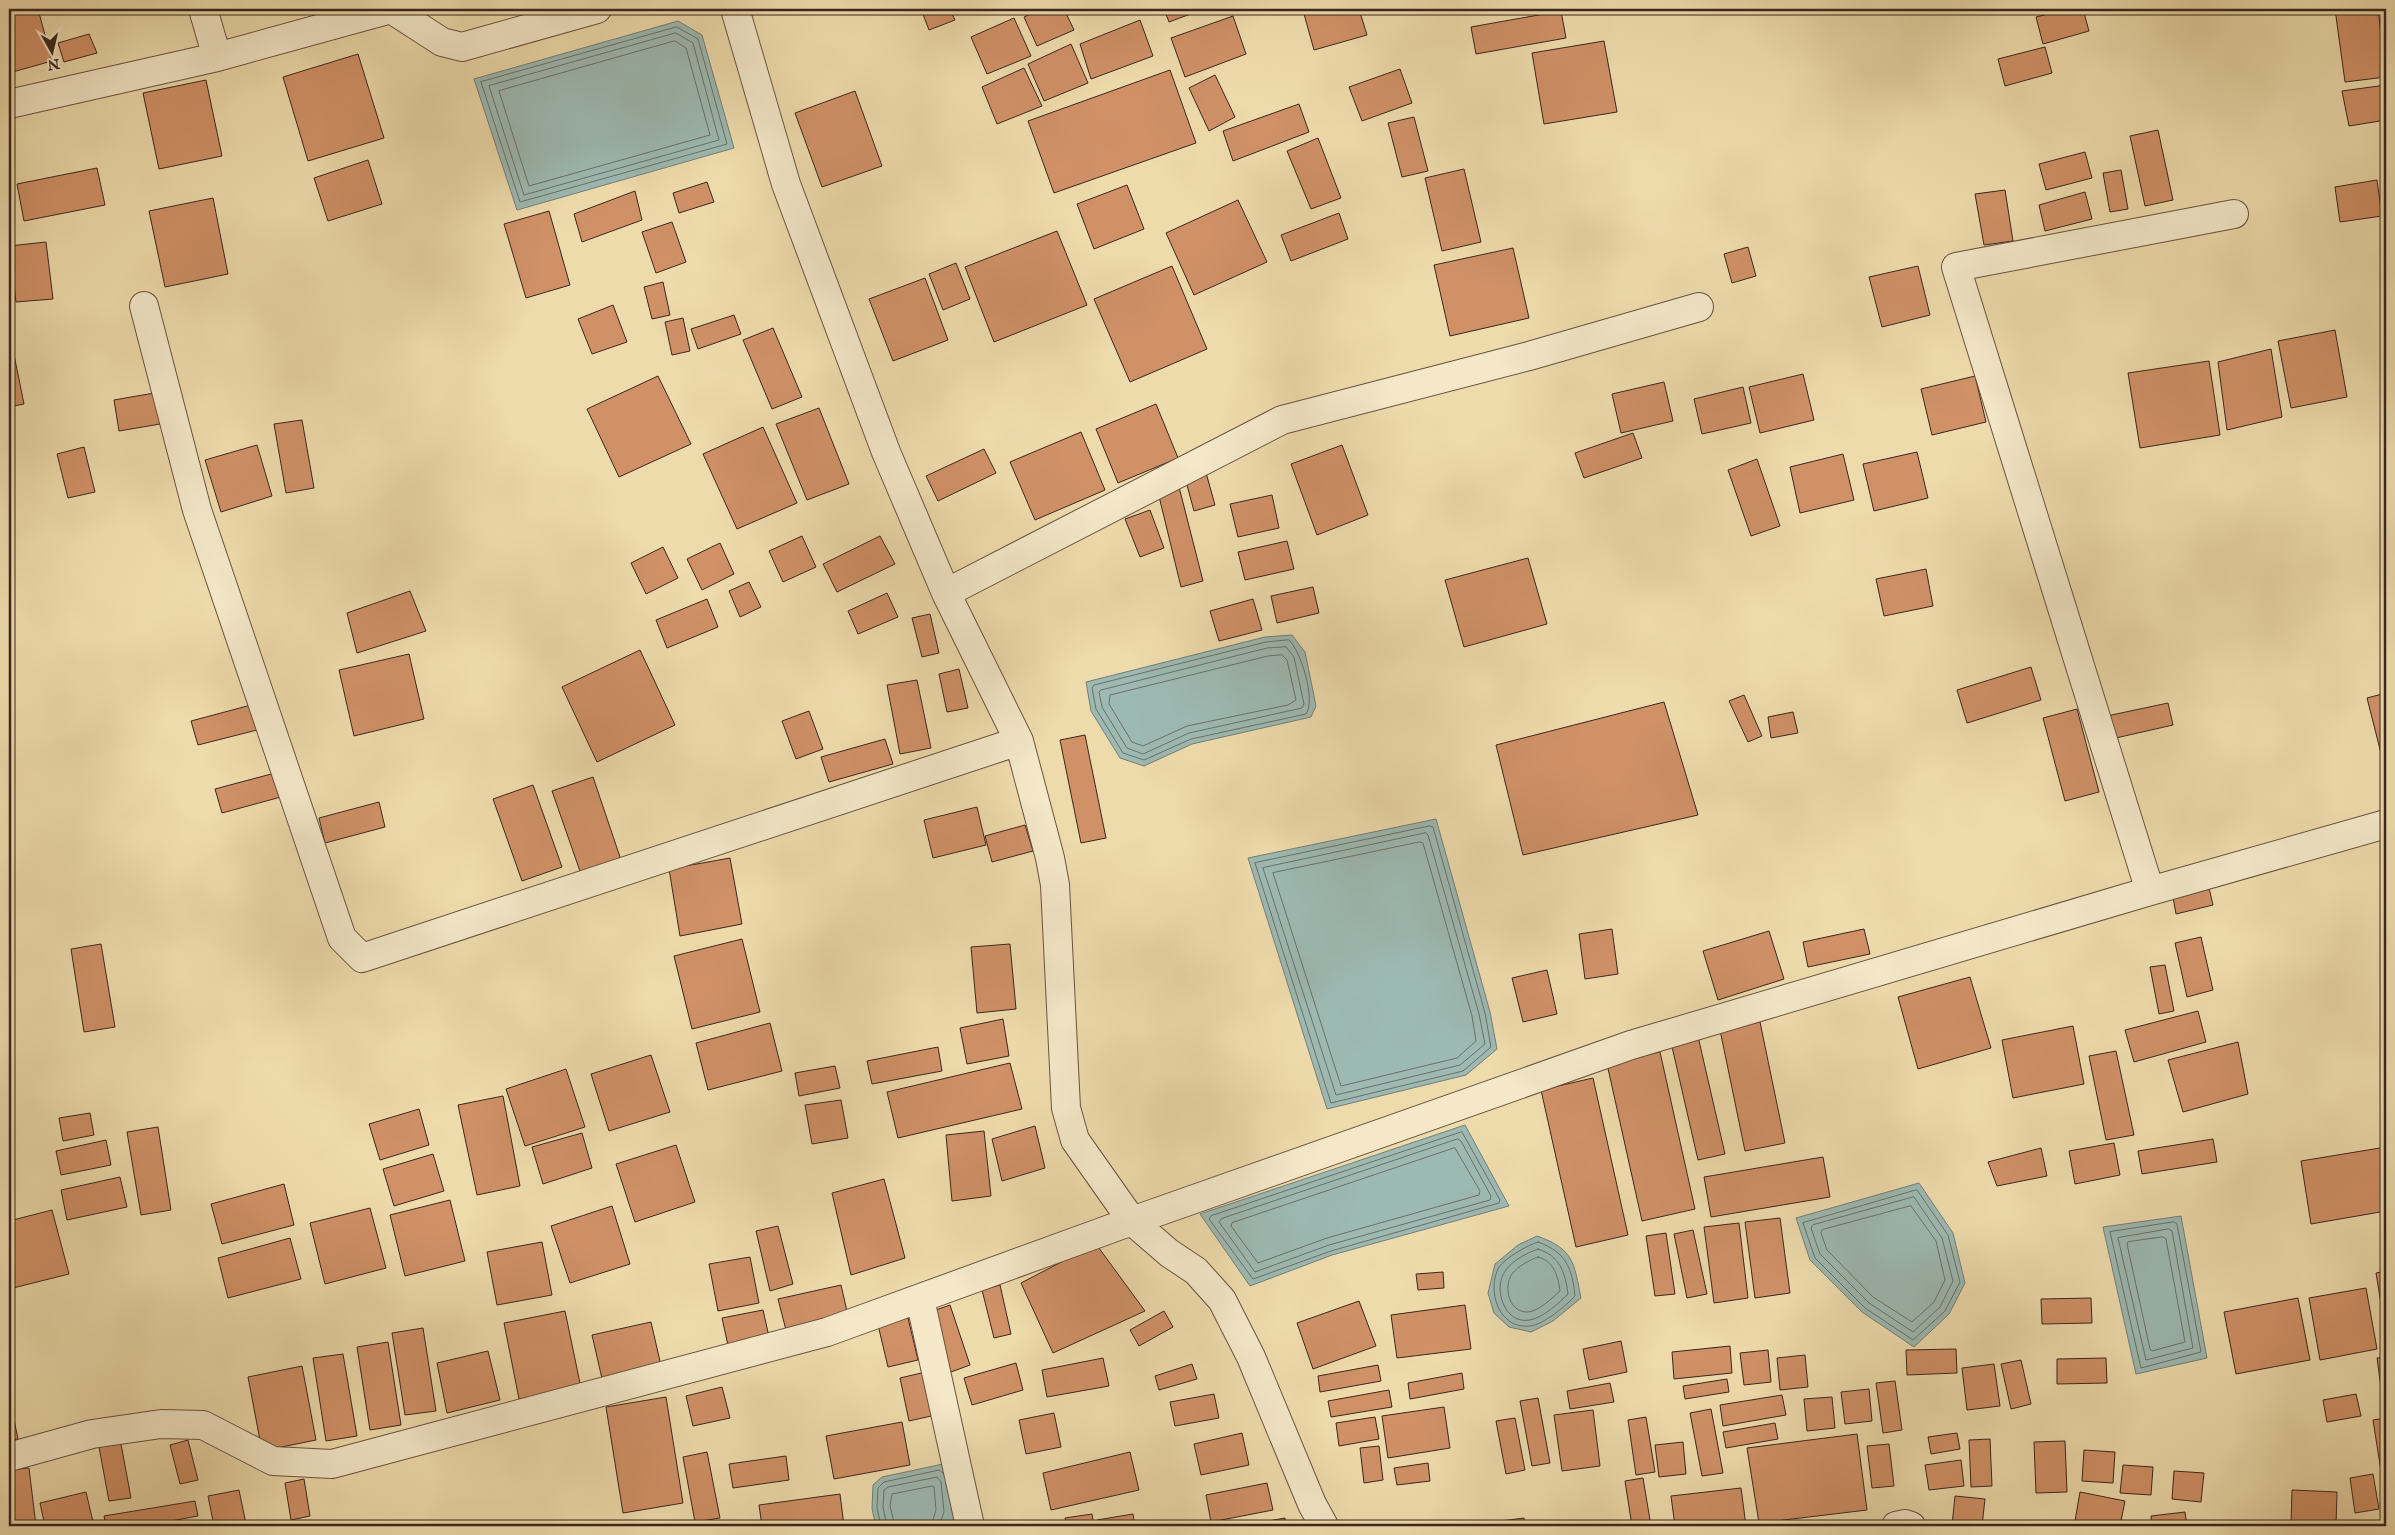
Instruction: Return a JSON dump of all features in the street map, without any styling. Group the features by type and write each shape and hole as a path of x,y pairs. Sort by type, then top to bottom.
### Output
{"street":[{"path":"203,9 217,57"},
{"path":"9,104 217,57 391,9 442,42 462,46 597,9"},
{"path":"735,9 786,184 835,320 886,452 946,593 1019,741 1050,858 1055,885 1066,1108 1075,1140 1132,1221 1169,1253 1196,1271 1222,1300 1251,1357 1312,1504 1324,1526"},
{"path":"2150,892 1956,267 2234,214"},
{"path":"144,306 200,519 342,938 362,958 1019,741"},
{"path":"946,593 1282,420 1529,356 1699,307"},
{"path":"9,1457 92,1434 161,1424 203,1425 273,1461 332,1464 827,1332 1132,1221 1631,1045 2386,824"},
{"path":"920,1299 970,1526"},
{"path":"1896,1526 1905,1524 1911,1526"}],"water":[{"path":"678,21 702,35 734,148 517,210 474,79"},
{"path":"1292,635 1305,652 1316,706 1311,717 1192,744 1144,766 1120,758 1091,711 1086,682 1265,637"},
{"path":"1436,819 1490,1012 1497,1049 1466,1075 1327,1109 1248,858"},
{"path":"1465,1125 1509,1206 1332,1255 1250,1286 1200,1214"},
{"path":"1919,1183 1953,1233 1965,1283 1949,1314 1914,1347 1862,1312 1810,1260 1796,1218"},
{"path":"2181,1216 2207,1358 2136,1374 2103,1227"},
{"path":"1537,1236 1559,1246 1570,1259 1574,1266 1581,1298 1553,1321 1531,1332 1509,1327 1494,1313 1488,1293 1495,1264 1518,1245"},
{"path":"943,1464 956,1516 949,1526 876,1526 872,1509 873,1485 882,1477"}],"building":[{"path":"9,9 38,9 52,61 9,73"},
{"path":"921,9 950,9 955,20 929,30"},
{"path":"1041,9 1064,9 1074,30 1037,46 1024,17"},
{"path":"1164,9 1204,9 1169,22"},
{"path":"1324,9 1359,9 1367,35 1314,50 1304,14"},
{"path":"2068,9 2083,9 2089,31 2043,44 2036,17"},
{"path":"2335,9 2378,9 2386,77 2345,82"},
{"path":"1561,11 1566,38 1476,54 1471,27"},
{"path":"1233,16 1246,54 1185,77 1171,38"},
{"path":"1014,18 1031,56 987,74 971,37"},
{"path":"1140,20 1153,56 1091,79 1080,44"},
{"path":"89,34 97,53 64,62 58,43"},
{"path":"1604,41 1617,112 1544,124 1532,53"},
{"path":"1071,44 1088,83 1044,101 1028,64"},
{"path":"2045,47 2052,73 2005,86 1998,59"},
{"path":"358,54 384,138 308,161 283,77"},
{"path":"1024,68 1042,106 997,124 982,87"},
{"path":"1400,69 1412,103 1362,121 1349,87"},
{"path":"1170,70 1196,143 1054,193 1028,121"},
{"path":"1215,75 1235,117 1209,131 1189,88"},
{"path":"206,80 222,156 159,169 143,93"},
{"path":"2386,85 2386,120 2349,126 2342,91"},
{"path":"855,91 882,166 822,187 795,113"},
{"path":"1299,104 1309,132 1233,161 1223,131"},
{"path":"1414,117 1428,171 1402,177 1388,123"},
{"path":"2158,130 2173,200 2145,206 2130,136"},
{"path":"1318,138 1341,198 1311,209 1287,151"},
{"path":"2085,152 2092,178 2046,190 2039,164"},
{"path":"368,160 382,204 328,221 314,178"},
{"path":"97,168 105,205 24,221 17,184"},
{"path":"1464,169 1481,242 1442,251 1425,178"},
{"path":"2121,170 2128,209 2110,212 2103,173"},
{"path":"2377,180 2382,216 2340,222 2335,187"},
{"path":"707,182 714,202 679,213 673,193"},
{"path":"1127,185 1144,229 1094,249 1077,204"},
{"path":"2005,190 2013,241 1984,245 1975,194"},
{"path":"635,191 642,220 582,242 574,214"},
{"path":"2085,192 2092,219 2045,231 2039,205"},
{"path":"213,198 228,274 165,287 149,211"},
{"path":"1238,200 1267,262 1194,295 1166,233"},
{"path":"549,211 570,285 526,298 504,224"},
{"path":"1339,213 1348,239 1291,261 1281,235"},
{"path":"672,222 686,262 656,273 642,232"},
{"path":"1057,231 1087,305 994,342 965,267"},
{"path":"46,242 53,299 16,302 9,246"},
{"path":"1748,247 1756,276 1732,283 1724,254"},
{"path":"1513,248 1529,318 1450,336 1434,265"},
{"path":"956,263 970,299 943,310 929,274"},
{"path":"1172,266 1207,349 1130,382 1094,299"},
{"path":"1918,266 1930,315 1882,327 1869,277"},
{"path":"925,278 948,340 893,361 869,299"},
{"path":"663,282 670,315 652,319 644,287"},
{"path":"613,305 627,342 592,354 578,319"},
{"path":"734,315 741,334 698,349 691,329"},
{"path":"683,318 690,351 672,355 665,322"},
{"path":"773,328 802,397 772,409 743,340"},
{"path":"9,330 24,404 9,407"},
{"path":"2335,330 2347,397 2291,408 2278,341"},
{"path":"2271,349 2282,417 2227,430 2218,362"},
{"path":"2209,361 2220,435 2140,448 2128,373"},
{"path":"1803,374 1814,420 1760,433 1749,387"},
{"path":"658,376 691,444 619,477 587,409"},
{"path":"1975,376 1986,422 1932,435 1921,389"},
{"path":"1664,382 1673,421 1621,433 1612,394"},
{"path":"1743,387 1751,423 1702,434 1694,399"},
{"path":"160,392 166,423 119,431 114,400"},
{"path":"1156,404 1178,458 1118,483 1096,429"},
{"path":"819,408 849,484 807,500 776,424"},
{"path":"302,420 314,488 286,493 274,424"},
{"path":"763,427 797,503 737,529 703,454"},
{"path":"1081,432 1105,490 1035,520 1010,462"},
{"path":"1633,433 1642,458 1584,478 1575,453"},
{"path":"257,445 272,496 221,512 205,460"},
{"path":"1342,445 1368,515 1317,535 1291,464"},
{"path":"84,447 95,492 68,498 57,454"},
{"path":"984,449 996,473 938,501 926,476"},
{"path":"1917,452 1928,498 1874,511 1863,464"},
{"path":"1843,454 1854,500 1800,513 1790,467"},
{"path":"1757,459 1780,526 1751,536 1728,470"},
{"path":"1205,469 1215,505 1194,511 1184,474"},
{"path":"1178,483 1203,581 1181,587 1157,488"},
{"path":"1272,495 1279,528 1238,537 1230,504"},
{"path":"1150,510 1164,548 1140,557 1125,519"},
{"path":"802,536 816,567 783,582 769,551"},
{"path":"880,536 895,564 837,592 823,564"},
{"path":"1287,541 1294,569 1245,580 1238,552"},
{"path":"720,543 734,574 702,590 687,559"},
{"path":"663,547 678,578 646,594 631,563"},
{"path":"1528,558 1547,624 1464,647 1445,580"},
{"path":"1926,569 1933,606 1884,616 1876,579"},
{"path":"749,582 761,607 740,617 729,591"},
{"path":"1313,587 1319,613 1277,623 1271,596"},
{"path":"410,591 426,631 357,653 347,613"},
{"path":"887,593 898,617 858,634 848,611"},
{"path":"707,599 718,627 667,648 656,620"},
{"path":"1253,599 1262,630 1219,641 1210,611"},
{"path":"930,614 939,653 922,657 912,618"},
{"path":"640,650 675,725 597,762 562,687"},
{"path":"409,654 424,719 354,736 339,670"},
{"path":"2031,667 2041,700 1967,723 1957,690"},
{"path":"959,669 968,708 947,712 939,674"},
{"path":"917,680 931,748 900,754 887,685"},
{"path":"2386,693 2386,769 2385,769 2367,698"},
{"path":"1744,695 1762,736 1748,742 1729,701"},
{"path":"1664,702 1698,815 1523,855 1496,745"},
{"path":"2168,703 2173,725 2107,740 2102,717"},
{"path":"251,705 257,730 198,745 191,721"},
{"path":"2077,709 2099,792 2065,801 2043,718"},
{"path":"809,711 823,749 796,759 782,721"},
{"path":"1793,712 1798,733 1771,738 1768,717"},
{"path":"1085,735 1106,838 1081,843 1060,740"},
{"path":"885,739 893,764 829,782 821,757"},
{"path":"275,773 281,797 222,813 215,789"},
{"path":"593,777 621,860 581,874 552,791"},
{"path":"533,785 562,867 522,881 493,799"},
{"path":"379,802 385,827 325,843 319,818"},
{"path":"977,807 986,845 933,858 924,820"},
{"path":"1025,825 1033,851 992,862 985,836"},
{"path":"730,858 742,924 680,936 669,869"},
{"path":"2209,888 2213,905 2176,914 2173,897"},
{"path":"1612,929 1618,974 1585,979 1579,934"},
{"path":"1864,929 1870,954 1808,967 1803,942"},
{"path":"1769,931 1784,979 1718,1000 1703,951"},
{"path":"2201,937 2213,990 2187,997 2175,943"},
{"path":"742,939 760,1012 692,1029 674,956"},
{"path":"101,944 115,1027 84,1032 71,949"},
{"path":"1010,944 1016,1009 977,1013 971,947"},
{"path":"2165,965 2174,1011 2159,1014 2150,967"},
{"path":"1547,970 1557,1014 1523,1022 1512,978"},
{"path":"1970,977 1991,1048 1918,1069 1898,997"},
{"path":"2198,1011 2206,1042 2134,1062 2125,1030"},
{"path":"1003,1019 1009,1056 967,1064 960,1028"},
{"path":"1760,1022 1785,1143 1745,1151 1720,1030"},
{"path":"770,1023 782,1071 708,1090 696,1043"},
{"path":"2073,1026 2084,1084 2013,1098 2002,1040"},
{"path":"1697,1032 1725,1154 1698,1160 1670,1038"},
{"path":"2238,1042 2248,1094 2183,1112 2168,1060"},
{"path":"938,1047 942,1071 872,1084 867,1061"},
{"path":"2116,1051 2134,1135 2106,1140 2089,1056"},
{"path":"1660,1052 1695,1209 1642,1221 1607,1064"},
{"path":"651,1055 670,1112 609,1131 591,1074"},
{"path":"1010,1063 1022,1109 898,1138 887,1092"},
{"path":"835,1066 840,1088 799,1096 795,1073"},
{"path":"566,1069 585,1127 525,1146 506,1089"},
{"path":"1593,1078 1628,1235 1576,1247 1541,1090"},
{"path":"503,1096 520,1186 477,1195 458,1105"},
{"path":"841,1100 848,1138 812,1144 805,1105"},
{"path":"419,1109 429,1145 380,1160 369,1124"},
{"path":"90,1113 94,1135 63,1141 59,1118"},
{"path":"1035,1126 1045,1168 1002,1181 992,1139"},
{"path":"158,1127 171,1210 141,1215 127,1132"},
{"path":"984,1131 991,1196 952,1201 946,1135"},
{"path":"582,1133 592,1168 543,1184 532,1147"},
{"path":"2213,1139 2217,1162 2142,1174 2138,1151"},
{"path":"106,1140 111,1165 61,1175 56,1151"},
{"path":"2114,1143 2120,1175 2075,1184 2069,1151"},
{"path":"676,1145 695,1202 635,1222 616,1164"},
{"path":"2386,1147 2386,1211 2311,1224 2301,1161"},
{"path":"2041,1148 2047,1176 1997,1186 1988,1162"},
{"path":"433,1154 444,1191 394,1206 383,1169"},
{"path":"1823,1157 1830,1197 1711,1217 1704,1177"},
{"path":"120,1177 127,1207 67,1220 61,1190"},
{"path":"884,1179 905,1258 851,1275 832,1193"},
{"path":"284,1184 294,1225 222,1244 211,1204"},
{"path":"450,1200 465,1261 405,1276 390,1215"},
{"path":"612,1206 630,1264 570,1283 551,1226"},
{"path":"370,1208 386,1268 325,1284 310,1223"},
{"path":"52,1210 69,1274 9,1289 9,1221"},
{"path":"1780,1218 1790,1293 1755,1298 1745,1222"},
{"path":"1739,1223 1748,1298 1714,1303 1704,1227"},
{"path":"778,1226 793,1284 770,1291 756,1231"},
{"path":"1693,1230 1707,1294 1687,1298 1674,1234"},
{"path":"1666,1233 1675,1294 1655,1296 1646,1236"},
{"path":"290,1238 301,1279 228,1298 218,1258"},
{"path":"542,1242 552,1295 497,1305 487,1252"},
{"path":"1096,1244 1145,1311 1053,1353 1021,1283"},
{"path":"750,1257 759,1303 718,1311 709,1264"},
{"path":"2386,1271 2386,1334 2376,1273"},
{"path":"1443,1272 1444,1288 1418,1290 1416,1274"},
{"path":"841,1285 849,1320 787,1334 778,1299"},
{"path":"1000,1285 1011,1334 994,1338 982,1290"},
{"path":"2366,1288 2377,1349 2320,1360 2309,1298"},
{"path":"2091,1298 2092,1323 2042,1324 2041,1299"},
{"path":"2298,1298 2310,1360 2236,1374 2224,1312"},
{"path":"1359,1301 1376,1346 1313,1369 1297,1323"},
{"path":"950,1305 970,1365 951,1372 930,1312"},
{"path":"1465,1305 1471,1349 1397,1358 1391,1315"},
{"path":"763,1310 770,1341 729,1350 722,1318"},
{"path":"565,1311 581,1388 519,1399 504,1323"},
{"path":"1164,1311 1173,1327 1139,1346 1130,1330"},
{"path":"908,1318 918,1360 888,1367 878,1325"},
{"path":"651,1322 662,1370 603,1383 592,1335"},
{"path":"423,1328 436,1411 405,1415 392,1333"},
{"path":"1621,1341 1627,1372 1589,1380 1583,1349"},
{"path":"388,1342 401,1425 370,1430 357,1347"},
{"path":"1730,1346 1732,1373 1674,1379 1672,1352"},
{"path":"1956,1349 1957,1373 1907,1375 1906,1350"},
{"path":"1768,1350 1771,1382 1744,1385 1740,1353"},
{"path":"488,1351 500,1400 447,1413 437,1363"},
{"path":"343,1354 357,1436 326,1441 313,1358"},
{"path":"1805,1355 1808,1387 1780,1390 1777,1358"},
{"path":"2386,1357 2386,1408 2384,1409 2377,1358"},
{"path":"1103,1358 1109,1386 1047,1397 1042,1370"},
{"path":"2106,1358 2107,1383 2057,1384 2057,1359"},
{"path":"2021,1360 2031,1404 2011,1409 2001,1364"},
{"path":"1016,1363 1023,1390 972,1405 964,1378"},
{"path":"1192,1364 1197,1379 1159,1390 1155,1376"},
{"path":"1994,1364 2000,1406 1967,1410 1962,1368"},
{"path":"1378,1365 1381,1381 1320,1392 1318,1376"},
{"path":"302,1366 316,1440 262,1451 248,1377"},
{"path":"930,1371 940,1414 909,1421 900,1378"},
{"path":"1462,1373 1464,1389 1410,1399 1408,1383"},
{"path":"1727,1379 1729,1392 1685,1399 1683,1386"},
{"path":"1895,1381 1902,1430 1883,1433 1876,1383"},
{"path":"1610,1383 1614,1402 1570,1409 1567,1391"},
{"path":"722,1387 730,1418 693,1426 686,1396"},
{"path":"1869,1389 1872,1421 1845,1424 1841,1392"},
{"path":"1389,1390 1392,1407 1331,1417 1328,1401"},
{"path":"1214,1394 1219,1418 1175,1426 1170,1402"},
{"path":"2356,1394 2361,1416 2327,1422 2323,1400"},
{"path":"1782,1395 1786,1415 1723,1426 1720,1405"},
{"path":"666,1397 683,1503 623,1513 606,1407"},
{"path":"1832,1397 1835,1428 1807,1431 1804,1399"},
{"path":"1538,1398 1550,1463 1532,1466 1520,1401"},
{"path":"1444,1407 1450,1448 1388,1458 1382,1416"},
{"path":"1711,1409 1723,1473 1702,1476 1690,1413"},
{"path":"12,1410 18,1439 9,1441 9,1411"},
{"path":"1593,1410 1600,1466 1562,1471 1554,1415"},
{"path":"1054,1413 1061,1447 1026,1454 1019,1420"},
{"path":"1375,1417 1379,1439 1339,1446 1336,1423"},
{"path":"1646,1417 1655,1472 1636,1475 1628,1420"},
{"path":"1515,1418 1525,1470 1506,1474 1496,1421"},
{"path":"2386,1418 2386,1503 2373,1420"},
{"path":"902,1422 910,1465 834,1479 826,1436"},
{"path":"1775,1423 1778,1439 1726,1448 1723,1432"},
{"path":"1242,1433 1249,1465 1201,1475 1194,1444"},
{"path":"1957,1433 1960,1449 1931,1454 1928,1437"},
{"path":"1857,1434 1867,1510 1759,1523 1747,1448"},
{"path":"1990,1439 1992,1486 1971,1487 1969,1440"},
{"path":"188,1440 198,1480 180,1484 170,1445"},
{"path":"2065,1441 2067,1492 2036,1493 2034,1442"},
{"path":"1683,1442 1686,1474 1659,1477 1655,1445"},
{"path":"121,1444 131,1498 109,1501 99,1447"},
{"path":"1889,1444 1894,1486 1872,1488 1867,1446"},
{"path":"1379,1446 1383,1480 1364,1483 1360,1448"},
{"path":"2084,1450 2115,1452 2113,1483 2082,1481"},
{"path":"707,1452 720,1518 695,1522 683,1457"},
{"path":"1130,1452 1139,1490 1051,1510 1043,1473"},
{"path":"786,1456 789,1480 733,1488 729,1464"},
{"path":"1961,1460 1964,1486 1929,1490 1925,1465"},
{"path":"1428,1463 1430,1481 1397,1485 1394,1468"},
{"path":"2123,1465 2153,1467 2151,1495 2120,1493"},
{"path":"29,1468 36,1526 9,1526 9,1470"},
{"path":"2174,1471 2204,1473 2201,1502 2172,1499"},
{"path":"2373,1474 2379,1509 2355,1513 2350,1478"},
{"path":"1643,1478 1651,1526 1632,1526 1625,1481"},
{"path":"304,1479 310,1516 291,1520 285,1483"},
{"path":"1267,1483 1273,1510 1211,1522 1206,1495"},
{"path":"1741,1488 1746,1526 1675,1526 1671,1496"},
{"path":"239,1490 246,1524 214,1526 208,1496"},
{"path":"2292,1490 2337,1492 2336,1526 2291,1526"},
{"path":"86,1492 94,1526 45,1526 40,1503"},
{"path":"2080,1492 2125,1501 2120,1526 2101,1526 2075,1521"},
{"path":"840,1494 844,1526 762,1526 759,1505"},
{"path":"1955,1496 1985,1499 1982,1526 1952,1525"},
{"path":"195,1501 198,1516 143,1526 106,1526 104,1516"},
{"path":"2185,1512 2187,1526 2152,1526 2151,1516"},
{"path":"1092,1514 1094,1526 1067,1526 1065,1518"},
{"path":"1133,1514 1135,1526 1098,1526 1097,1520"},
{"path":"1285,1518 1286,1526 1242,1526"},
{"path":"1524,1518 1525,1526 1487,1526 1486,1523"},
{"path":"2039,1521 2058,1526 2037,1526"}]}
